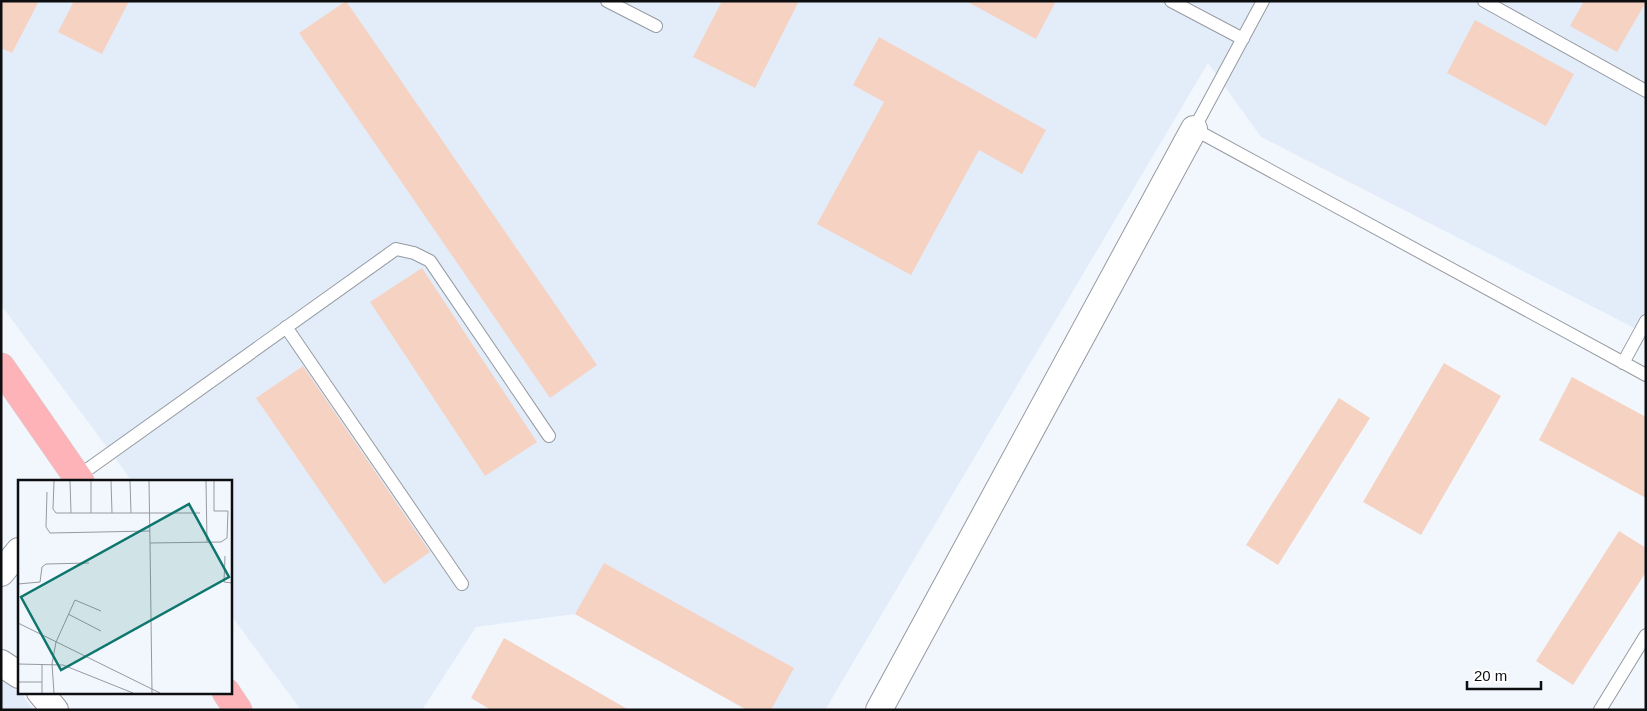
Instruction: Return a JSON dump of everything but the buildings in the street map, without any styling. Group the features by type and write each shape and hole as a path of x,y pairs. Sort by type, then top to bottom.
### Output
{"main road":[{"path":"1,367 77,480"},
{"path":"227,694 238,710"}],"street":[{"path":"879,710 1194,129"},
{"path":"1,573 18,552"},
{"path":"1,663 18,674"},
{"path":"42,694 55,710"}],"lane":[{"path":"607,1 656,26"},
{"path":"1171,1 1243,39"},
{"path":"1263,1 1194,129 1646,376"},
{"path":"1484,1 1646,91"},
{"path":"77,480 396,248 414,253 430,261 549,436"},
{"path":"1623,363 1646,321"},
{"path":"286,327 462,584"},
{"path":"1600,710 1646,635"}],"shaded area":[{"path":"1,1 1646,1 1646,334 1261,137 1208,63 825,710 747,710 575,614 476,627 422,710 301,710 231,615 231,480 131,480 1,305"},
{"path":"1,676 18,691 18,694 22,695 34,710 1,710"}]}
